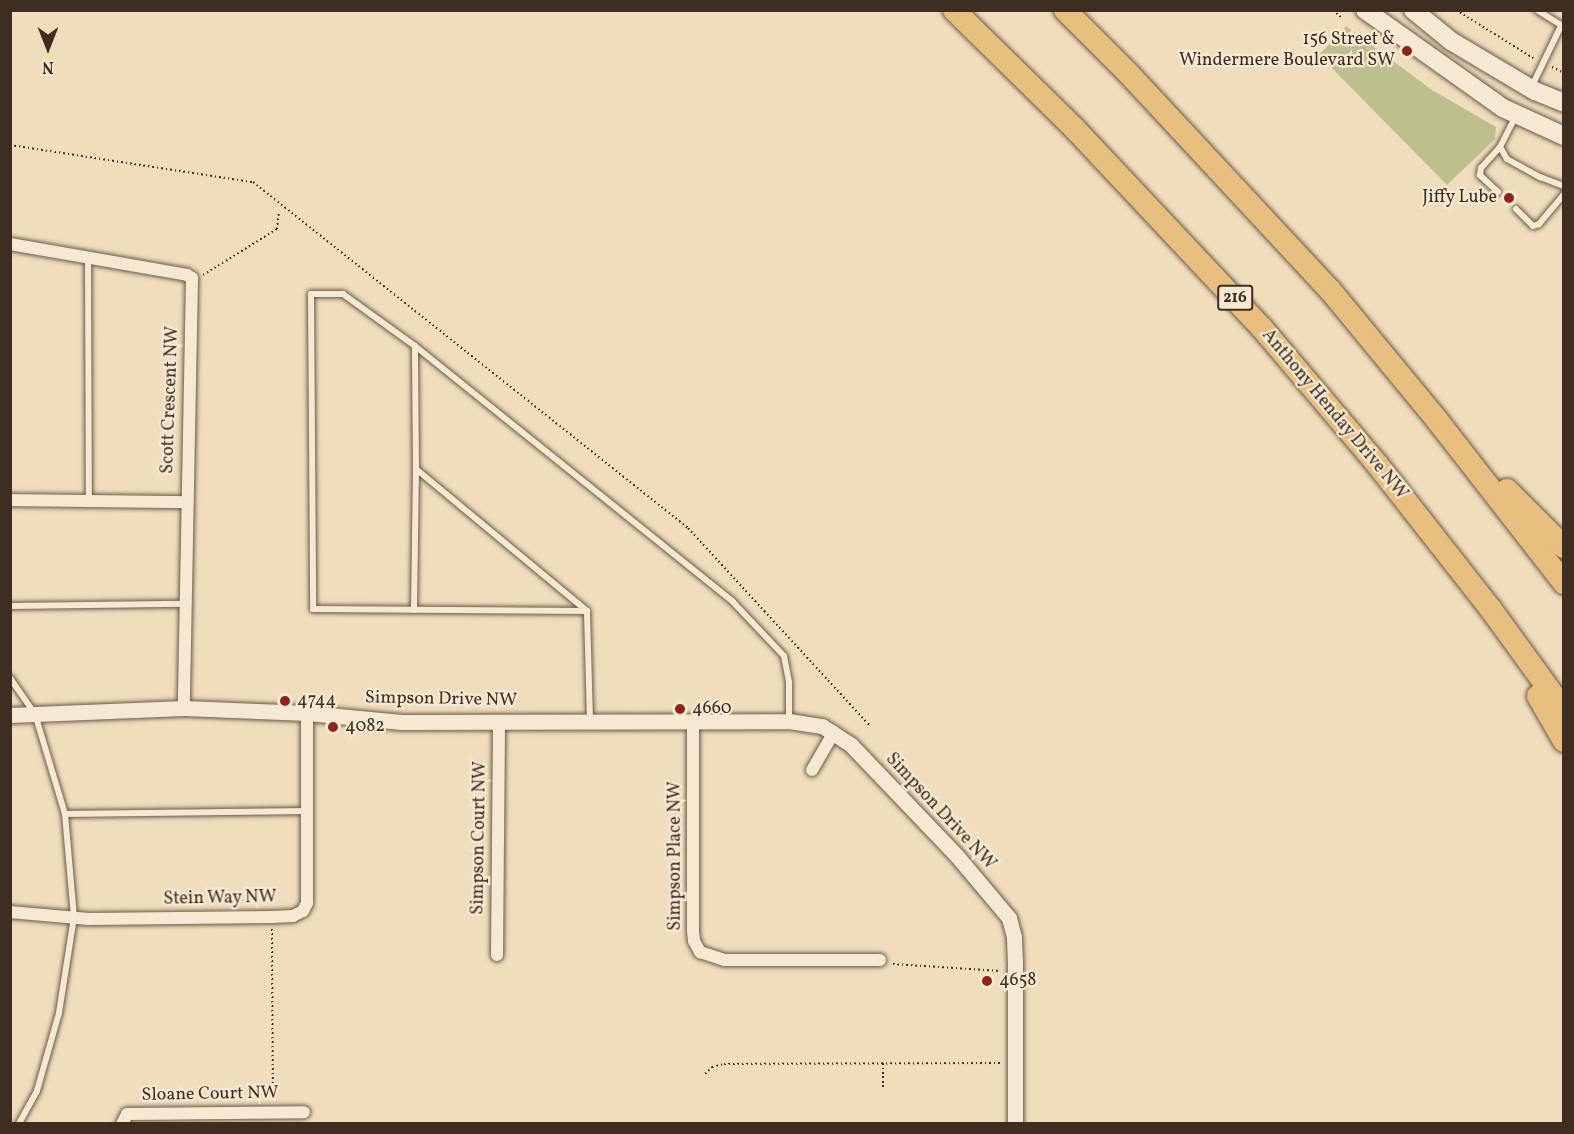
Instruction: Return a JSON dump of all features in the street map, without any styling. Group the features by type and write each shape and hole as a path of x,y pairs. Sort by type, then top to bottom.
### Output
{"highway":[{"name":"Anthony Henday Drive NW","path":"954,10 1122,178 1262,328 1377,464 1490,608 1563,711"},
{"path":"1065,10 1129,74 1330,290 1437,420 1563,583"},
{"path":"1437,420 1563,547"},
{"path":"1490,608 1563,741"}],"main road":[{"path":"1365,10 1493,102 1563,136"},
{"path":"1413,10 1451,41 1531,88 1563,103"}],"street":[{"path":"10,244 187,275 192,278"},
{"name":"Scott Crescent NW","path":"184,708 186,502 192,278"},
{"path":"10,500 186,502"},
{"name":"Simpson Drive NW","path":"10,715 184,708 307,713 402,722 590,720 813,723 834,732 851,745 957,856 995,900 1012,924 1015,972"},
{"name":"Stein Way NW","path":"10,912 74,917 272,917 293,916 303,911 307,903 307,713"},
{"name":"Simpson Court NW","path":"497,955 499,721"},
{"name":"Simpson Place NW","path":"693,721 693,931 694,941 700,952 724,960 880,960"},
{"path":"812,770 834,732"},
{"path":"1015,972 1015,1124"},
{"name":"Sloane Court NW","path":"122,1124 127,1114 304,1112"}],"lane":[{"path":"1531,88 1562,27 1537,10"},
{"path":"1498,192 1480,175 1481,168 1500,147 1516,114"},
{"path":"1500,147 1507,159 1540,177 1563,186"},
{"path":"1516,209 1533,225 1539,224 1563,194"},
{"path":"88,257 89,501"},
{"path":"586,611 313,609 311,294 343,294 415,346 733,602 784,656 789,682 789,721"},
{"path":"414,610 415,346"},
{"path":"416,469 586,611 590,720"},
{"path":"10,606 185,604"},
{"path":"10,678 35,714 65,814 74,917 59,1014 37,1092 19,1124"},
{"path":"65,814 307,811"}],"path":[{"path":"1333,10 1343,19"},
{"path":"1456,10 1563,73"},
{"path":"192,278 208,273 277,229 279,211"},
{"path":"272,917 273,1112"},
{"path":"880,960 903,966 1015,972"},
{"path":"883,1063 883,1089"},
{"path":"705,1074 712,1067 724,1064 1015,1063"}],"green space":[{"path":"1346,26 1432,90 1496,127 1495,139 1447,185 1319,55"}],"place":[{"name":"156 Street & Windermere Boulevard SW","path":"1407,51"},
{"name":"Jiffy Lube","path":"1509,198"},
{"name":"4744","path":"285,701"},
{"name":"4660","path":"680,709"},
{"name":"4082","path":"333,727"},
{"name":"4658","path":"987,981"}]}
